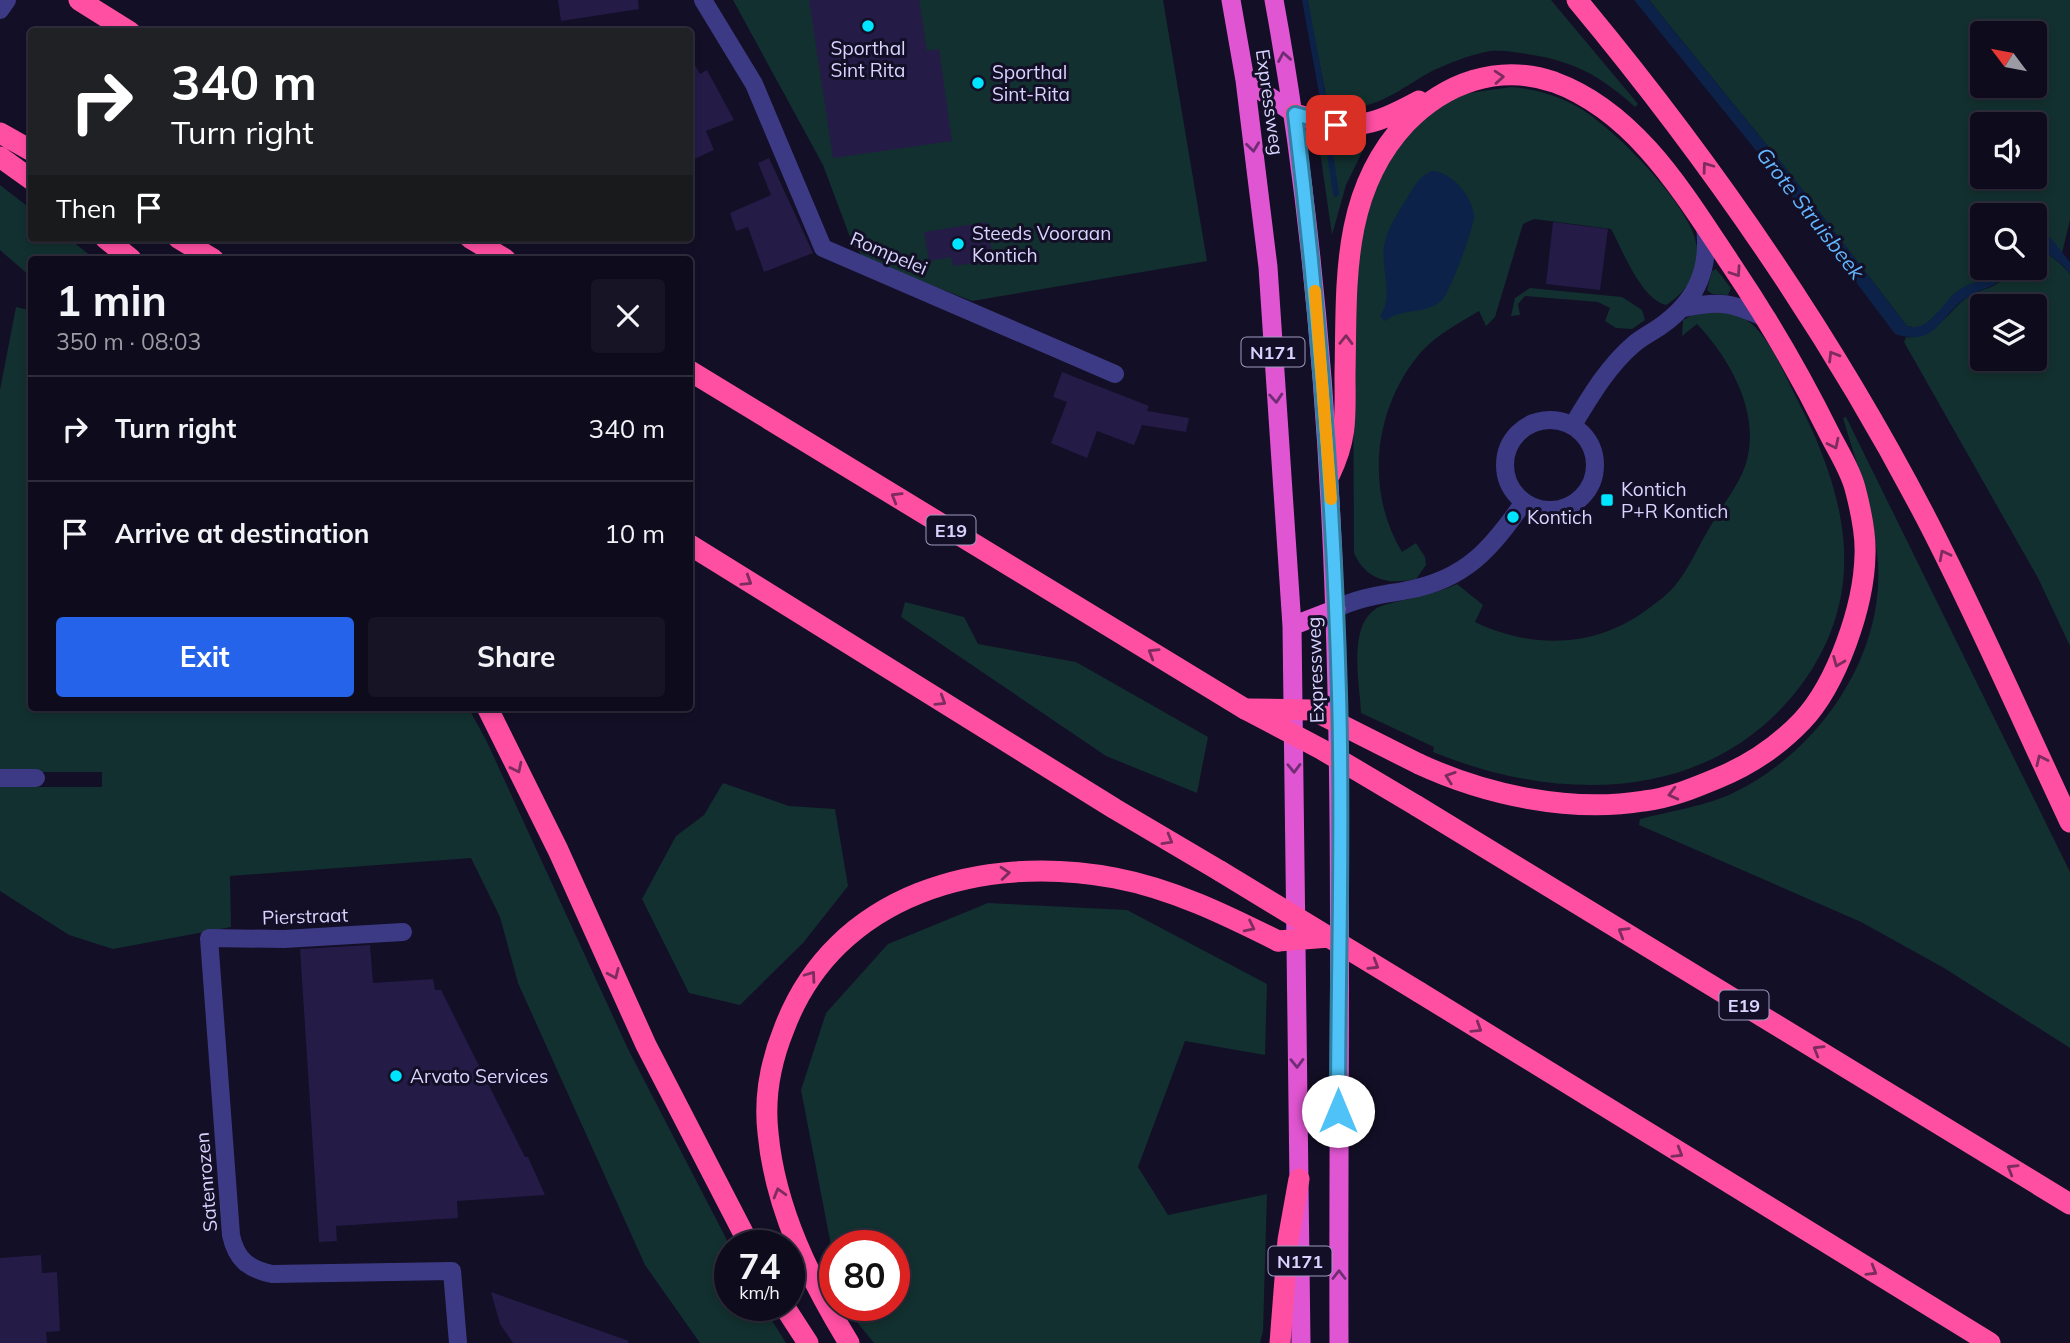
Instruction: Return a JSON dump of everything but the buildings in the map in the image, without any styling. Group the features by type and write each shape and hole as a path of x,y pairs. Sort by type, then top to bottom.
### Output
{"highway":[{"path":"79,0 124,28"},
{"name":"Expressweg","path":"1231,0 1245,80 1268,267 1292,626 1301,1343"},
{"name":"Expressweg","path":"1274,0 1295,114 1314,278 1330,474 1339,695 1339,1343"},
{"path":"1577,0 1646,84 1711,171 1785,278 1853,388 1955,575 2070,822"},
{"path":"1244,709 1312,710 1419,764 1481,788 1527,798 1596,804 1644,801 1689,790 1737,770 1767,753 1805,719 1837,667 1857,608 1865,554 1855,485 1812,397 1768,319 1649,148 1623,125 1565,87 1534,77 1504,76 1471,80 1418,101 1377,122 1354,126 1336,125 1295,114 1245,80"},
{"path":"1330,474 1344,440 1347,263 1357,210 1365,185 1385,150 1406,124 1435,96"},
{"path":"0,133 28,150"},
{"path":"0,157 28,177"},
{"path":"110,242 127,256"},
{"path":"185,242 209,256"},
{"path":"477,242 500,256"},
{"name":"E19","path":"693,373 1244,709 1321,749 1417,806 2070,1205"},
{"path":"693,547 1115,809 1329,937 1990,1343"},
{"path":"1292,626 1336,609"},
{"path":"489,711 558,850 646,1045 742,1230"},
{"path":"849,1343 820,1295 788,1224 767,1131 768,1090 777,1047 792,1005 826,956 847,936 913,895 956,880 1009,871 1068,872 1115,878 1162,890 1221,912 1278,941 1329,937"},
{"path":"1280,1343 1288,1240 1299,1179"},
{"path":"794,1321 808,1343"}],"street":[{"path":"0,10 7,0"},
{"name":"Rompelei","path":"704,0 754,84 823,248 1115,374"},
{"path":"1573,425 1596,387 1633,345 1684,307 1705,269 1708,249 1705,225"},
{"path":"1684,307 1716,301 1741,307 1768,319"},
{"path":"1556,420 1573,425 1590,443 1595,458 1595,474 1589,488 1567,508 1539,509 1524,502 1508,481 1505,461 1512,440 1522,429 1536,422 1556,420"},
{"path":"1336,609 1356,598 1430,585 1466,570 1493,543 1524,502"},
{"path":"0,778 36,778"},
{"name":"Pierstraat","path":"209,938 284,939 403,932"},
{"name":"Satenrozen","path":"209,938 231,1235 238,1256 251,1268 272,1274 452,1271 458,1343"}],"green space":[{"name":"Sporthal Sint-Rita","path":"733,0 1163,0 1207,261 972,301 866,260 853,245 823,165"},
{"path":"1307,0 1551,0 1638,104 1635,107 1598,78 1573,66 1544,57 1495,51 1440,67 1369,105 1341,106 1327,101"},
{"path":"1649,0 2070,0 2070,220 2062,253 2047,234 2047,203 1970,203 1970,280 1983,280 1966,286 1927,323 1918,328 1907,326 1788,171"},
{"path":"1512,87 1546,93 1578,107 1630,150 1667,190 1692,230 1697,247 1694,273 1680,294 1666,305 1657,301 1641,284 1611,229 1534,219 1523,224 1495,317 1486,326 1479,311 1435,339 1422,351 1406,373 1393,397 1380,448 1382,502 1390,528 1402,552 1416,543 1425,557 1426,565 1416,579 1387,581 1372,575 1354,553 1353,351 1358,242 1376,179 1416,123 1441,105 1468,93"},
{"path":"1318,138 1367,142 1346,185 1332,235"},
{"path":"0,185 28,207 28,242 73,242 91,256 28,256 28,274 0,250"},
{"path":"2047,252 2070,274 2070,646 2038,578 1904,342 1906,337 1916,337 1932,330 1970,296 1970,371 2047,371 2047,294 1973,294 2000,281 2047,280"},
{"path":"1716,269 1731,288 1728,295 1712,294 1707,290 1712,271"},
{"path":"1530,288 1622,297 1642,310 1645,320 1632,329 1616,328 1605,321 1610,308 1598,302 1525,296 1518,304 1520,315 1511,316 1515,298"},
{"path":"16,307 28,310 28,711 470,711 487,742 628,1049 722,1230 714,1230 714,1321 772,1321 786,1343 700,1343 645,1265 518,983 500,917 471,858 230,876 231,927 113,949 69,935 0,891 0,787 102,787 102,772 0,772 0,390"},
{"path":"1698,312 1729,312 1752,324 1762,335 1778,360 1806,417 1824,459 1837,502 1844,547 1839,605 1820,655 1790,699 1753,734 1712,759 1668,775 1622,784 1574,785 1526,779 1479,768 1433,752 1434,747 1361,713 1359,637 1372,612 1384,605 1430,594 1457,584 1483,605 1475,622 1518,637 1562,641 1605,632 1625,623 1654,605 1674,587 1739,479 1750,444 1746,406 1740,388 1721,353 1697,324 1682,336 1683,320"},
{"path":"1846,417 2070,872 2070,1048 1944,968 1861,922 1639,825 1640,819 1700,805 1733,793 1764,776 1792,754 1817,728 1839,699 1857,667 1870,633 1877,599 1878,563 1869,508 1843,418"},
{"path":"905,602 964,617 978,644 1076,662 1208,737 1197,793 1106,756 901,617"},
{"path":"723,783 789,806 835,809 848,886 803,943 740,1005 689,993 642,899 676,836 704,815"},
{"path":"988,903 1127,910 1267,984 1265,1055 1185,1041 1138,1167 1168,1215 1267,1194 1263,1331 1260,1343 874,1343 856,1321 910,1321 910,1230 828,1230 801,1090 826,1013 888,944"}],"water":[{"name":"Grote Struisbeek","path":"1634,0 1649,0 1788,171 1907,326 1915,327 1930,321 1953,295 1964,287 1983,280 2001,280 1970,294 1929,333 1920,337 1895,334 1771,169"},
{"path":"1432,171 1446,175 1465,193 1474,215 1471,232 1442,300 1428,308 1399,314 1385,321 1380,316 1386,300 1384,247 1387,234 1415,186"},
{"path":"2047,234 2070,262 2070,274 2047,254"}],"waterway":[{"path":"1305,0 1323,98"},
{"path":"1329,146 1336,194"}],"slow traffic":[{"path":"1315,291 1331,499"}],"place":[{"name":"Sporthal Sint Rita","path":"868,26"},
{"name":"Sporthal Sint-Rita","path":"978,83"},
{"name":"Steeds Vooraan Kontich","path":"958,244"},
{"name":"Kontich P+R Kontich","path":"1607,500"},
{"name":"Kontich","path":"1513,517"},
{"name":"Arvato Services","path":"396,1076"}],"route":[{"path":"1336,125 1295,114 1314,278 1330,474 1339,695 1338,1111"}]}
